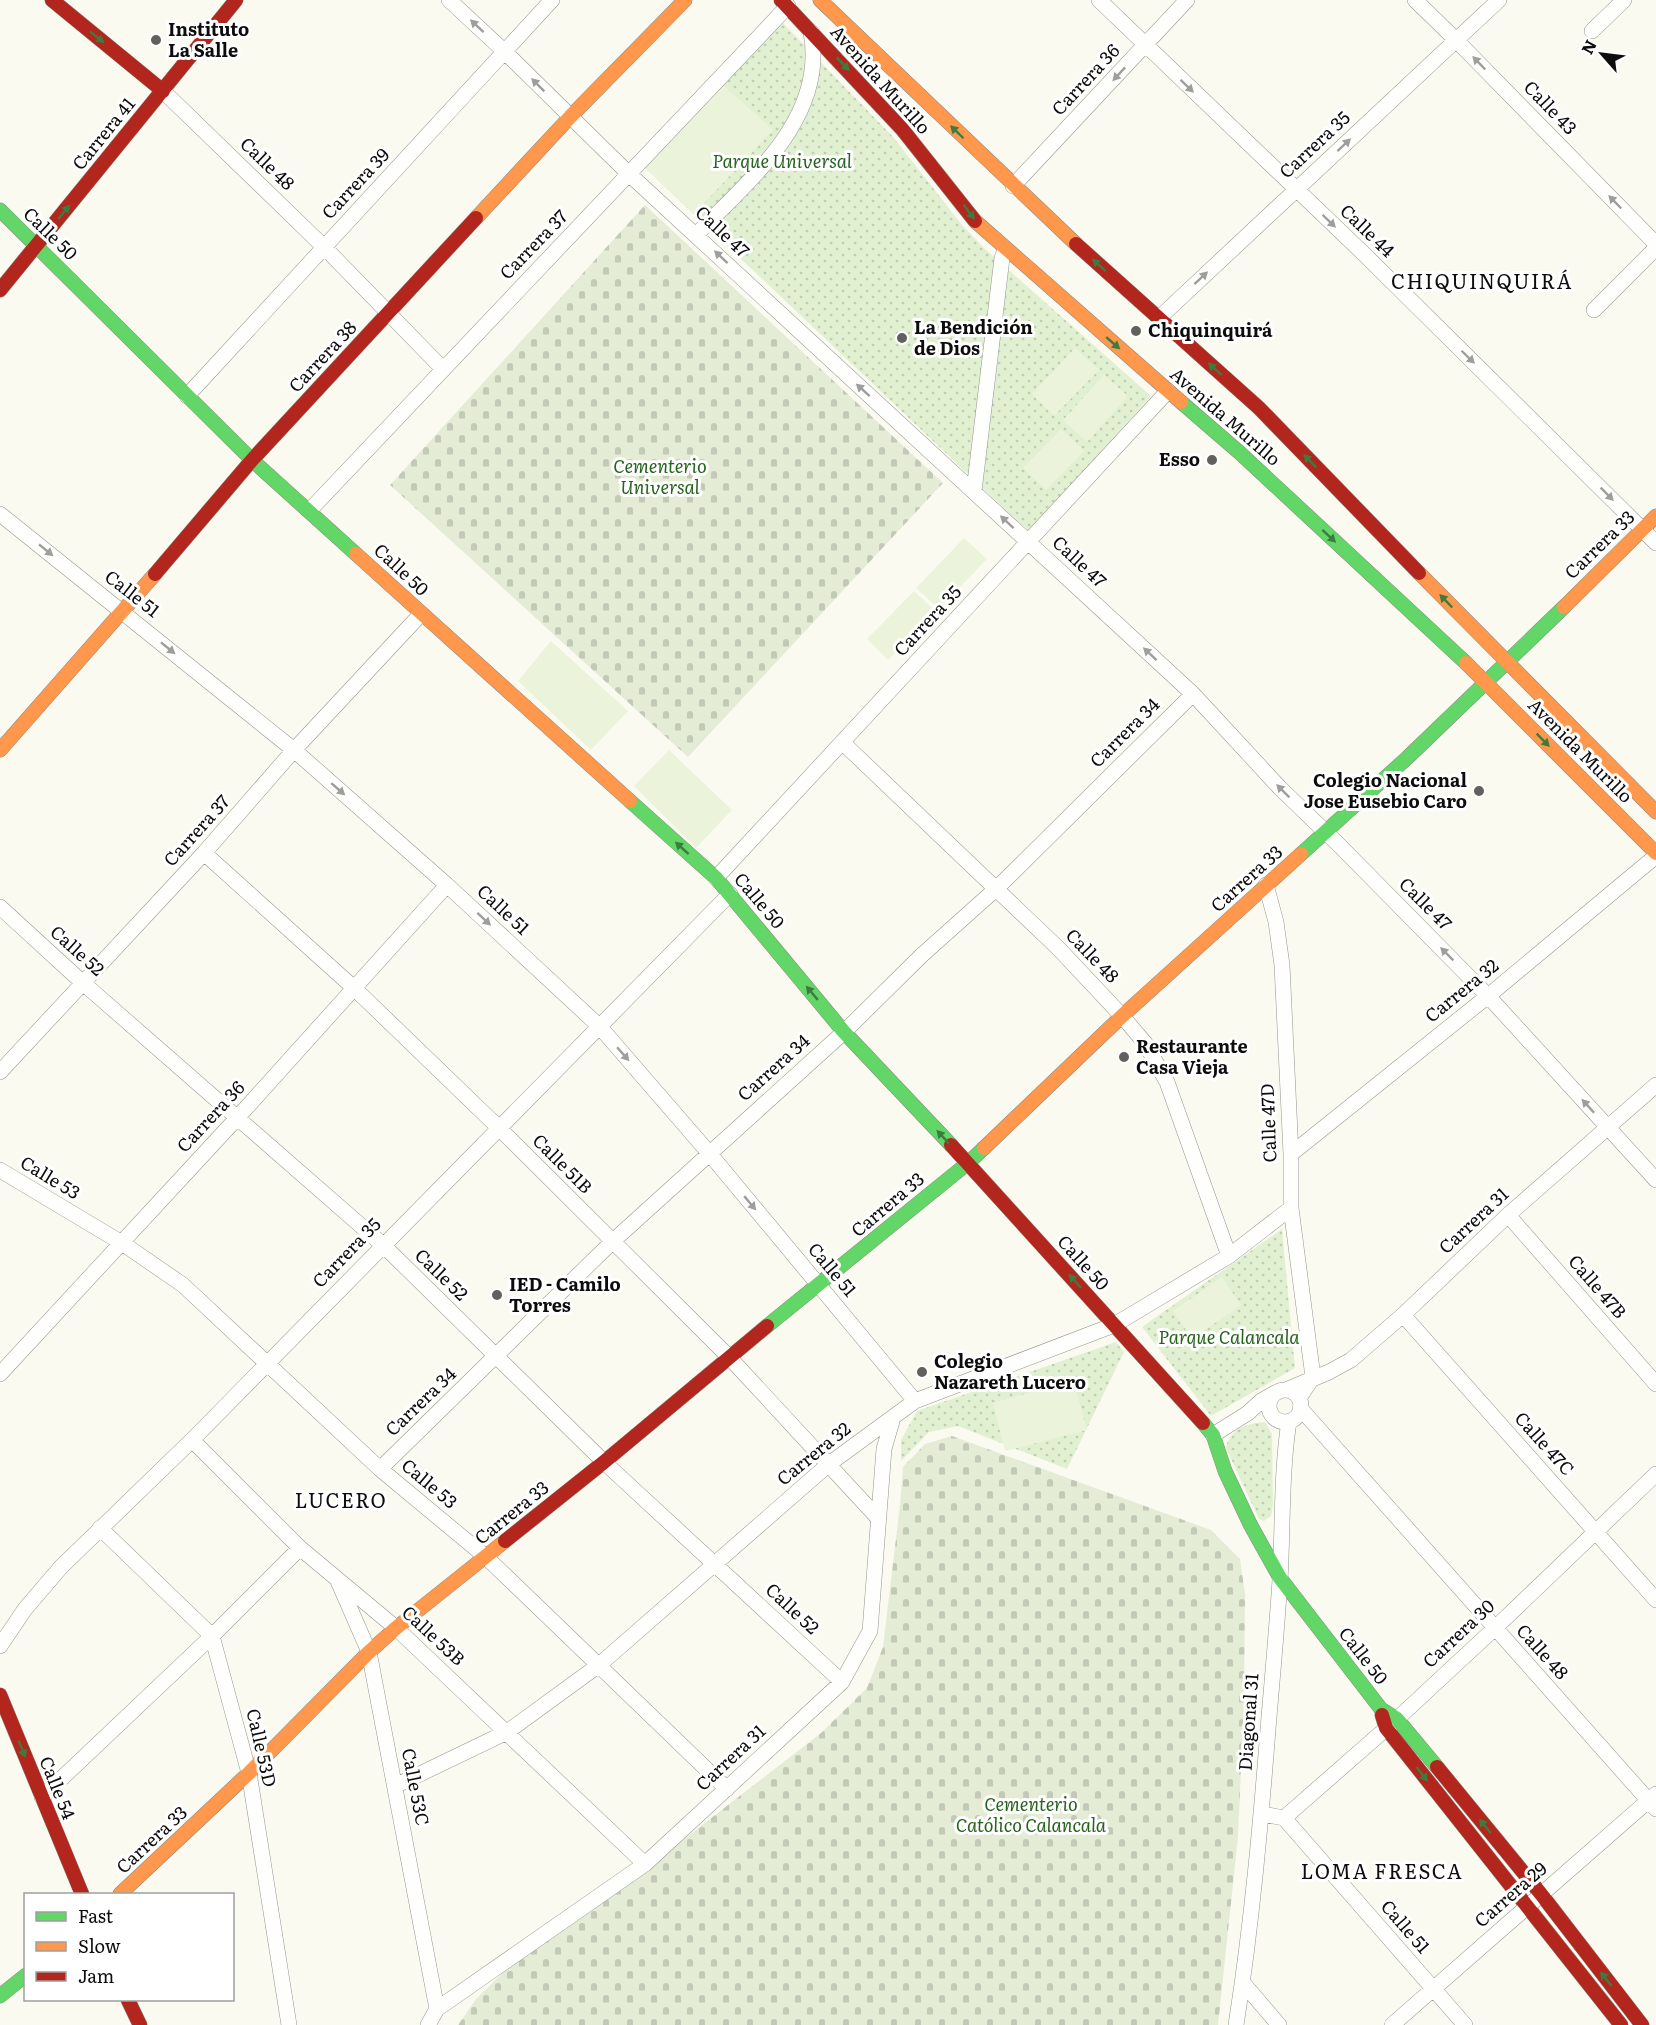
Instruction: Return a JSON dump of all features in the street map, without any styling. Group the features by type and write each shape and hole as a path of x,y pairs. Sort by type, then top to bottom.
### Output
{"street":[{"name":"Calle 48","path":"52,0 163,91 324,247 443,369"},
{"name":"Carrera 41","path":"0,290 236,0"},
{"name":"Calle 47","path":"449,0 506,52 629,174 697,234 1193,694 1280,788 1326,831 1488,996 1656,1180"},
{"name":"Carrera 39","path":"187,396 552,0"},
{"name":"Carrera 38","path":"0,750 252,460 570,117 685,0"},
{"name":"Avenida Murillo","path":"820,0 1013,186 1259,408 1506,662 1656,812"},
{"name":"Calle 44","path":"1099,0 1296,189 1656,543"},
{"name":"Carrera 36","path":"1013,186 1187,0"},
{"name":"Calle 43","path":"1415,0 1656,246"},
{"name":"Carrera 35","path":"1159,318 1499,0"},
{"path":"1592,32 1624,0"},
{"name":"Avenida Murillo","path":"784,3 902,129 977,223 1005,250 1240,453 1486,683 1656,855"},
{"name":"Carrera 37","path":"310,510 629,174 784,3"},
{"path":"697,234 768,160 799,116 810,79 813,52 810,29"},
{"name":"Calle 50","path":"0,210 252,460 716,878 844,1032 968,1163 1213,1435 1226,1471 1250,1524 1280,1578 1527,1906 1621,2025"},
{"path":"1594,310 1656,246"},
{"path":"974,491 1002,258 1005,250"},
{"name":"Carrera 35","path":"716,878 1168,391"},
{"name":"Carrera 33","path":"121,1893 249,1773 369,1652 396,1628 604,1462 968,1163 1122,1016 1407,758 1656,516"},
{"name":"Calle 51","path":"3,521 123,611 294,750 447,885 599,1026 709,1153 915,1401"},
{"name":"Carrera 37","path":"0,1072 204,853 294,750 421,614"},
{"name":"Carrera 34","path":"380,1469 613,1241 844,1032 922,955 997,888 1193,694"},
{"name":"Calle 48","path":"842,742 1059,949 1145,1043 1167,1082 1229,1256"},
{"name":"Calle 51B","path":"204,853 354,988 499,1128 729,1357 878,1518"},
{"name":"Carrera 32","path":"1290,1154 1488,996 1656,855"},
{"name":"Carrera 36","path":"0,1374 238,1117 447,885"},
{"name":"Calle 47D","path":"1266,885 1276,922 1282,965 1291,1208 1312,1359 1309,1379"},
{"name":"Carrera 35","path":"0,1646 25,1609 61,1567 192,1440 730,894"},
{"name":"Calle 52","path":"0,907 83,983 383,1245 604,1462 842,1682"},
{"name":"Carrera 31","path":"1309,1379 1329,1372 1351,1360 1402,1316 1508,1215 1656,1085"},
{"name":"Calle 53","path":"0,1170 122,1243 183,1285 380,1469 486,1557 728,1789"},
{"name":"Carrera 32","path":"395,1786 507,1732 599,1665 829,1464 915,1401 1114,1324 1229,1256 1291,1208"},
{"name":"Calle 47B","path":"1508,1215 1656,1384"},
{"name":"Calle 47C","path":"1402,1316 1656,1600"},
{"path":"1248,1413 1262,1415 1287,1408 1309,1379"},
{"path":"1213,1435 1248,1413 1261,1401 1287,1408"},
{"name":"Calle 48","path":"1287,1408 1328,1439 1495,1628 1654,1801"},
{"name":"Diagonal 31","path":"1236,2025 1243,1983 1262,1814 1280,1578 1287,1408"},
{"name":"Carrera 31","path":"428,2025 437,2009 645,1864 842,1682 870,1631 884,1449 893,1418"},
{"name":"Calle 53B","path":"192,1440 300,1548 396,1628 645,1864"},
{"name":"Carrera 30","path":"1284,1818 1495,1628 1656,1474"},
{"path":"1250,1524 1258,1530 1267,1531 1281,1525"},
{"path":"100,1528 212,1636"},
{"path":"42,1797 212,1636 300,1548"},
{"name":"Calle 53C","path":"337,1578 369,1652 437,2009"},
{"name":"Calle 53D","path":"212,1636 249,1773 289,2025"},
{"name":"Calle 54","path":"0,1695 82,1893"},
{"name":"Calle 50","path":"1391,1724 1541,1894 1642,2025"},
{"name":"Carrera 29","path":"1392,2025 1541,1894 1654,1801"},
{"path":"1262,1814 1284,1818"},
{"name":"Calle 51","path":"1284,1818 1465,2025"},
{"path":"0,1996 24,1977"},
{"path":"1243,1983 1279,2025"},
{"path":"128,2001 140,2025"}],"green space":[{"name":"Parque Universal","path":"781,21 894,138 962,225 985,249 1151,396 1029,532 643,166"},
{"path":"723,85 773,130 694,214 646,169"},
{"name":"Cementerio Universal","path":"645,205 943,483 688,757 390,485"},
{"path":"1075,348 1099,370 1054,416 1032,394"},
{"path":"1104,375 1128,396 1087,442 1063,420"},
{"path":"1061,429 1084,451 1046,490 1023,468"},
{"path":"964,538 987,559 939,609 916,588"},
{"path":"914,591 937,612 888,660 867,639"},
{"path":"551,641 628,711 591,750 518,681"},
{"path":"669,750 732,810 696,848 634,786"},
{"name":"Parque Calancala","path":"1282,1229 1295,1368 1211,1416 1142,1327"},
{"path":"1222,1277 1241,1305 1192,1339 1173,1311"},
{"name":"Parque Calancala","path":"1116,1342 1124,1352 1067,1469 958,1426 929,1432 901,1461 901,1440 917,1411"},
{"path":"1073,1380 1087,1430 1005,1451 993,1403"},
{"path":"1265,1422 1272,1434 1273,1506 1271,1516 1264,1521 1259,1519 1226,1448 1231,1436 1240,1428"},
{"name":"Cementerio Católico Calancala","path":"952,1436 1211,1530 1240,1559 1245,1594 1244,1699 1238,1837 1218,2025 458,2025 476,1999 523,1953 590,1912 821,1733 867,1688 883,1647 903,1467 925,1444"}],"traffic: fast":[{"path":"0,210 252,460 356,554"},
{"path":"1181,402 1240,453 1466,663"},
{"path":"1301,854 1407,758 1564,607"},
{"path":"630,801 716,878 844,1032 951,1145"},
{"path":"767,1326 984,1148"},
{"path":"1203,1423 1213,1435 1225,1471 1250,1524 1280,1578 1381,1709 1397,1719 1437,1767"},
{"path":"0,1996 24,1977"}],"traffic: slow":[{"path":"476,218 570,117 685,0"},
{"path":"820,0 1076,244"},
{"path":"975,221 1181,402"},
{"path":"1564,607 1656,516"},
{"path":"356,554 630,801"},
{"path":"1419,573 1656,812"},
{"path":"0,750 155,574"},
{"path":"1466,663 1656,853"},
{"path":"984,1148 1122,1016 1301,854"},
{"path":"121,1893 249,1773 369,1652 505,1541"}],"traffic: jam":[{"path":"52,0 163,91"},
{"path":"0,290 236,0"},
{"path":"781,0 902,129 975,221"},
{"path":"155,574 252,460 476,218"},
{"path":"1076,244 1259,408 1419,573"},
{"path":"951,1145 1203,1423"},
{"path":"505,1541 767,1326"},
{"path":"0,1695 82,1893"},
{"path":"1382,1715 1386,1728 1621,2025"},
{"path":"1437,1767 1541,1894 1642,2025"},
{"path":"128,2001 140,2025"}],"place":[{"name":"Instituto La Salle","path":"156,40"},
{"name":"Chiquinquirá","path":"1136,331"},
{"name":"La Bendición de Dios","path":"902,338"},
{"name":"Esso","path":"1212,460"},
{"name":"Colegio Nacional Jose Eusebio Caro","path":"1479,791"},
{"name":"Restaurante Casa Vieja","path":"1124,1057"},
{"name":"IED - Camilo Torres","path":"497,1295"},
{"name":"Colegio Nazareth Lucero","path":"922,1372"}],"district":[{"name":"CHIQUINQUIRÁ","path":"1482,282"},
{"name":"LUCERO","path":"341,1501"},
{"name":"LOMA FRESCA","path":"1382,1872"}]}
